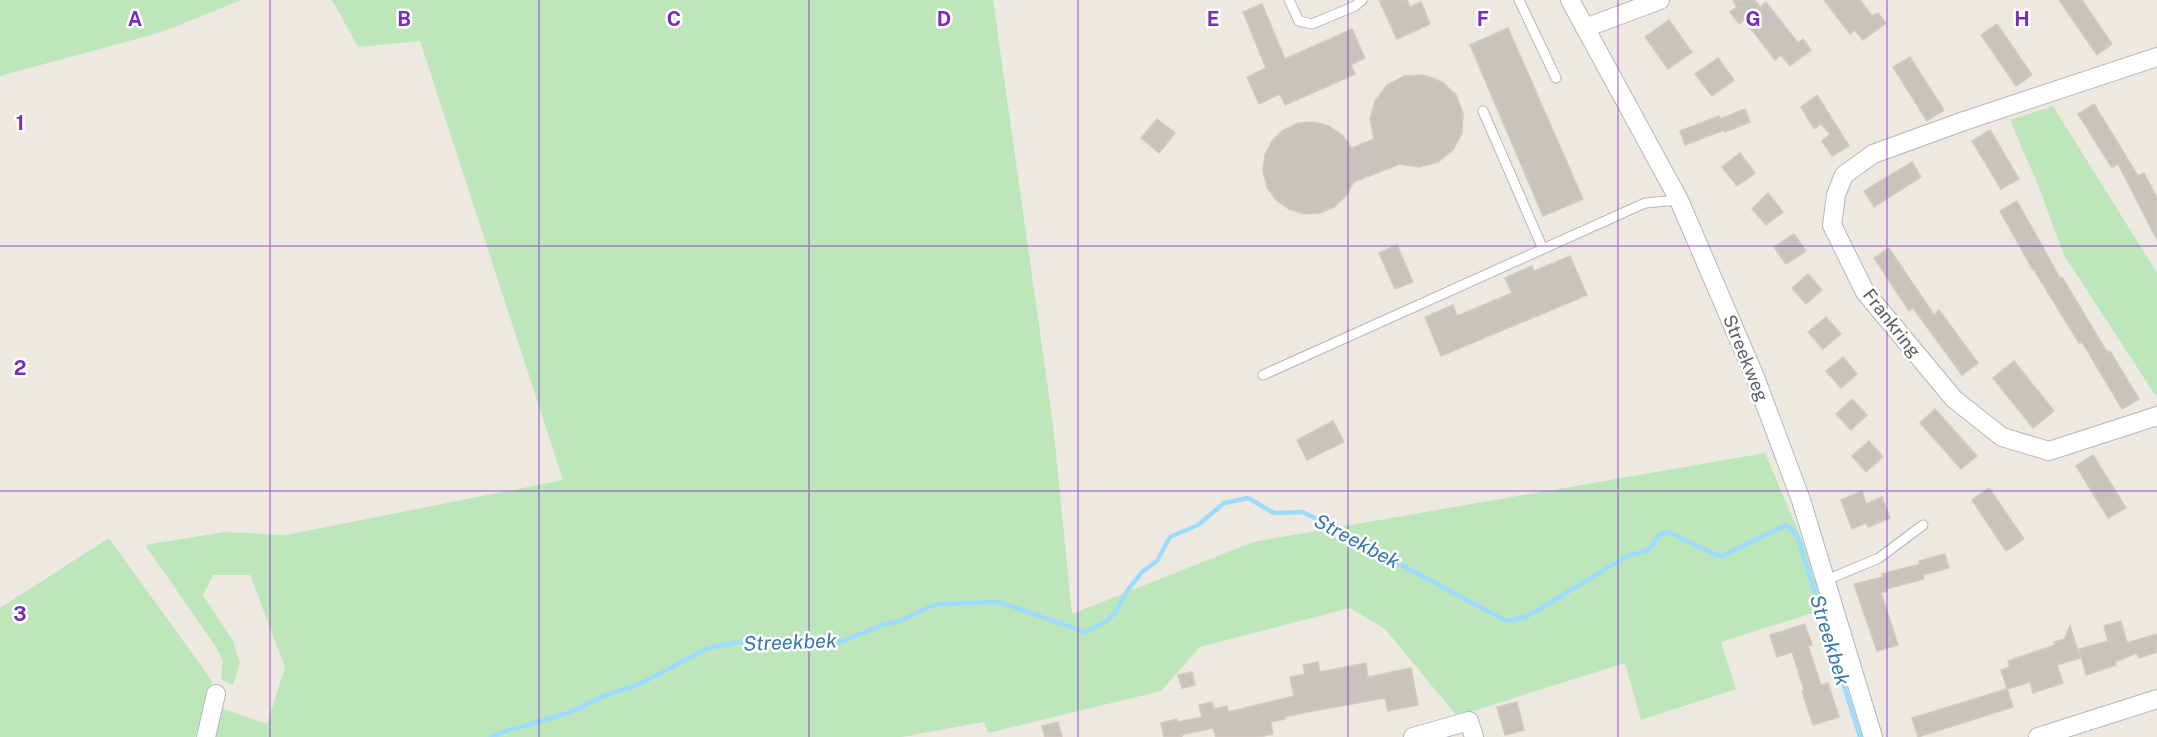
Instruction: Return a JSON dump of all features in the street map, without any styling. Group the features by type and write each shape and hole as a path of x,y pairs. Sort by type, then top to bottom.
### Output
{"street":[{"name":"Streekweg","path":"1570,0 1664,168 1755,377 1801,500 1873,737"},
{"path":"1585,28 1660,0"},
{"name":"Frankring","path":"2157,57 1964,121 1874,154 1844,175 1836,195 1832,225 1865,292 1953,399 2002,437 2049,452 2157,416"},
{"path":"206,737 216,694"},
{"path":"2038,737 2157,699"},
{"path":"1413,737 1469,721 1474,737"}],"lane":[{"path":"1289,0 1299,21 1312,24 1355,6 1362,0"},
{"path":"1519,0 1556,78"},
{"path":"1483,111 1542,249"},
{"path":"1263,375 1644,203 1679,200"},
{"path":"1824,581 1879,558 1923,525"}],"green space":[{"path":"0,0 241,0 162,32 0,76"},
{"path":"332,0 993,0 1053,424 1072,614 1253,542 1765,453 1803,542 1825,609 1721,642 1736,689 1641,720 1625,663 1457,716 1385,629 1350,608 1200,647 1161,691 988,733 984,722 902,737 214,737 221,708 267,724 285,667 250,575 213,575 203,595 233,641 240,663 233,685 221,679 223,661 216,647 145,545 225,532 286,535 563,480 420,41 358,47"},
{"path":"2053,106 2157,273 2157,394 2155,395 2064,255 2038,185 2010,120"},
{"path":"109,538 212,681 195,737 0,737 0,608"}],"building":[{"path":"1379,0 1407,0 1410,7 1421,2 1430,24 1397,39"},
{"path":"1733,0 1755,0 1760,7 1766,2 1798,43 1803,39 1811,50 1790,66 1781,55 1775,60 1744,20 1739,24 1730,12 1737,7"},
{"path":"1824,0 1860,0 1872,16 1878,13 1886,23 1863,40 1855,30 1850,34"},
{"path":"2059,0 2082,0 2112,44 2097,55"},
{"path":"1262,4 1285,59 1352,29 1365,58 1351,65 1355,74 1285,105 1280,94 1259,104 1247,77 1266,68 1243,12"},
{"path":"1669,20 1692,52 1668,69 1645,37"},
{"path":"1997,24 2032,75 2016,86 1981,35"},
{"path":"1508,28 1583,199 1543,216 1470,45"},
{"path":"1910,57 1944,110 1927,121 1893,67"},
{"path":"1718,58 1734,80 1712,96 1695,74"},
{"path":"1424,75 1442,82 1456,95 1463,113 1462,133 1453,150 1438,162 1419,167 1400,164 1354,182 1346,196 1334,207 1320,213 1304,214 1289,209 1276,200 1267,187 1263,171 1265,155 1272,141 1283,130 1298,123 1314,122 1329,126 1342,135 1352,148 1374,139 1370,119 1375,101 1387,85 1404,76"},
{"path":"1817,95 1849,146 1832,156 1822,141 1830,134 1821,124 1814,129 1801,107"},
{"path":"2094,104 2138,176 2144,173 2157,198 2157,240 2118,164 2112,168 2078,114"},
{"path":"1745,109 1750,122 1685,145 1680,131"},
{"path":"1157,119 1175,133 1159,153 1141,138"},
{"path":"1990,130 2019,179 2001,189 1972,141"},
{"path":"1740,153 1755,173 1737,186 1722,167"},
{"path":"1912,162 1921,177 1874,207 1864,191"},
{"path":"1768,193 1783,212 1766,225 1752,209"},
{"path":"2017,201 2060,278 2062,277 2107,352 2110,351 2139,399 2122,409 2082,342 2079,343 2033,270 2000,211"},
{"path":"1794,234 1806,251 1786,264 1774,247"},
{"path":"1397,245 1413,282 1395,289 1379,253"},
{"path":"1889,248 1934,315 1939,310 1978,363 1962,375 1913,308 1909,311 1874,258"},
{"path":"1570,256 1587,295 1441,356 1425,317 1453,305 1457,316 1512,293 1505,278 1532,266 1534,271"},
{"path":"1808,274 1822,290 1806,304 1792,288"},
{"path":"1826,317 1841,334 1823,349 1808,332"},
{"path":"1843,357 1857,374 1841,388 1826,371"},
{"path":"2014,361 2054,411 2033,428 1993,378"},
{"path":"1852,399 1867,415 1851,430 1836,414"},
{"path":"1935,409 1977,456 1961,469 1920,423"},
{"path":"1333,421 1344,442 1307,460 1297,440"},
{"path":"1869,441 1883,457 1866,472 1852,456"},
{"path":"2093,455 2126,508 2108,518 2076,466"},
{"path":"1989,488 2024,539 2006,551 1972,500"},
{"path":"1862,491 1866,504 1882,497 1890,518 1868,527 1866,523 1852,529 1841,500"},
{"path":"1945,554 1949,568 1923,575 1924,579 1886,589 1887,591 1881,593 1898,645 1877,651 1854,584 1883,577 1882,574 1920,564 1919,561"},
{"path":"2121,621 2127,643 2157,634 2157,652 2139,658 2137,653 2115,662 2116,665 2086,675 2079,649 2108,641 2104,626"},
{"path":"1805,624 1812,645 1808,646 1821,685 1828,683 1839,717 1813,725 1792,652 1777,657 1770,635"},
{"path":"2070,626 2080,658 2057,665 2063,683 2033,693 2030,682 2007,689 2001,670 2010,667 2008,661 2055,645 2054,642 2064,639"},
{"path":"1318,662 1320,672 1366,663 1368,677 1411,668 1418,705 1388,711 1385,698 1313,711 1271,722 1273,734 1259,737 1216,737 1213,728 1181,735 1182,737 1164,737 1161,723 1202,717 1199,705 1212,702 1214,709 1227,706 1228,712 1294,696 1290,677 1305,674 1303,665"},
{"path":"1192,672 1195,685 1182,688 1178,675"},
{"path":"2007,689 2013,707 1918,737 1912,718"},
{"path":"1517,702 1524,730 1505,735 1497,707"},
{"path":"1058,722 1062,737 1045,737 1042,726"}],"waterway":[{"name":"Streekbek","path":"491,737 571,712 604,696 642,683 708,648 751,640 837,643 885,624 900,621 936,604 999,602 1085,632 1105,622 1115,613 1127,591 1142,572 1157,561 1170,537 1198,525 1224,503 1248,498 1274,513 1303,512 1506,621 1526,617 1629,555 1647,550 1664,532 1722,556 1786,525 1797,535 1860,737"}]}
